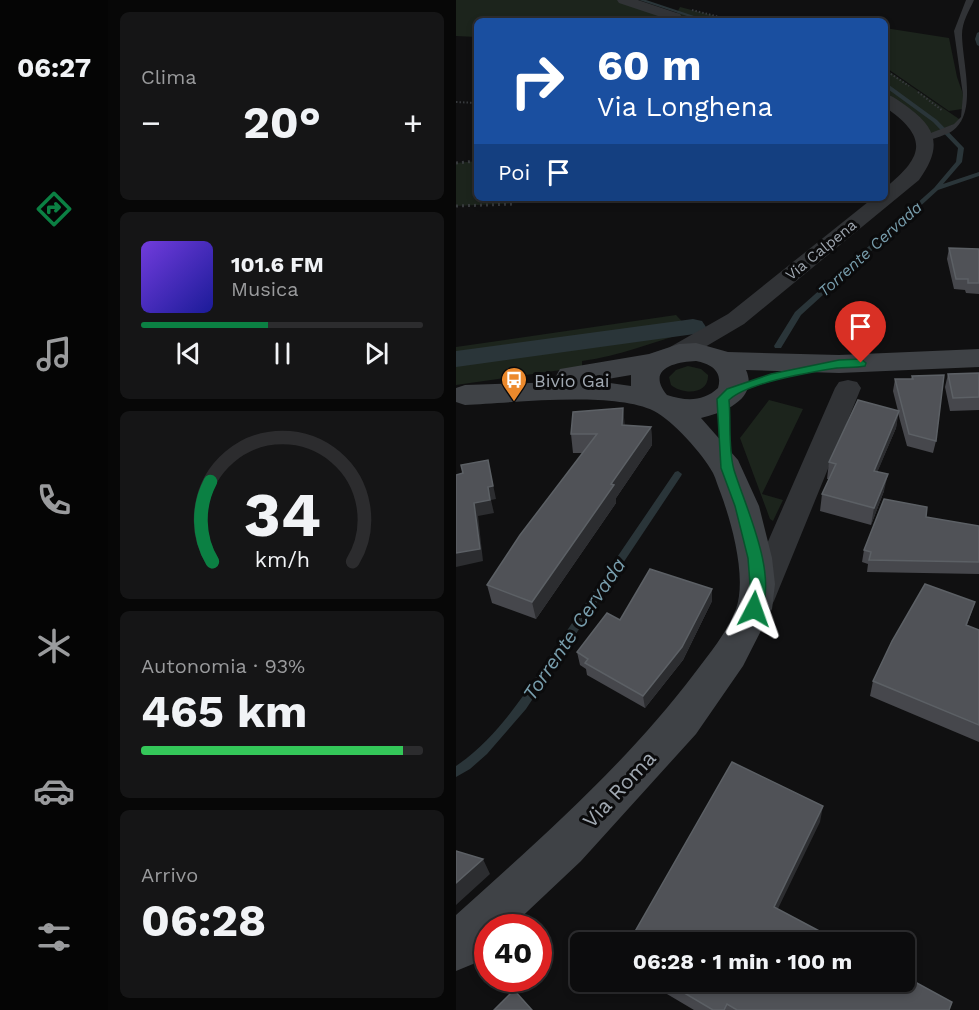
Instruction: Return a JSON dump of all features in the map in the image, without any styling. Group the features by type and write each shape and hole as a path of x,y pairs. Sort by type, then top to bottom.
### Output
{"street":[{"path":"624,0 679,12"},
{"path":"888,101 930,136"},
{"name":"Via Calpena","path":"888,196 912,176 925,159 930,136"},
{"name":"Via Calpena","path":"667,357 736,319 881,201"},
{"name":"Via Calpena","path":"719,358 736,319"},
{"path":"460,396 703,352 719,358 843,376"},
{"path":"663,404 649,394 644,386 644,378 647,369 667,357"},
{"path":"719,358 734,375 734,383 727,396"},
{"path":"460,396 597,390 625,393 663,404 698,409 776,377 843,376 979,358"},
{"name":"Via Roma","path":"456,946 565,846 682,721 730,656 754,609 843,376"},
{"name":"Via Roma","path":"727,396 727,468"},
{"name":"Via Roma","path":"663,404 694,428 727,468 742,506 755,558 757,584 754,609"}],"lane":[{"path":"930,136 961,124 971,110 971,96 964,74 957,33 970,0"}],"path":[{"path":"679,12 716,18"},
{"path":"456,102 474,103"},
{"path":"456,163 474,161"},
{"path":"456,206 515,204"}],"shaded area":[{"path":"456,0 624,0 675,16 680,7 723,18 474,18 474,37 456,36"},
{"path":"888,28 949,38 957,77 964,97 962,109 949,111 888,69"},
{"path":"888,71 962,121 926,136 888,101"},
{"path":"474,161 474,201 562,201 456,206 456,163"},
{"path":"676,315 691,331 623,352 582,361 582,367 456,385 456,347"},
{"path":"688,366 701,369 708,375 707,382 700,390 688,392 671,385 669,377 676,370"},
{"path":"769,400 803,409 762,494 783,500 773,521 770,519 740,438"}],"building":[{"path":"949,248 979,249 979,283 968,283 968,279 956,279"},
{"path":"979,373 979,397 953,398 948,374"},
{"path":"944,375 936,441 909,434 895,379"},
{"path":"858,400 899,411 874,471 888,474 874,508 822,494 836,464 829,462"},
{"path":"623,408 622,425 651,427 611,484 614,485 532,602 487,585 520,535 597,434 571,434 573,412"},
{"path":"488,460 493,486 488,487 490,500 474,503 480,549 456,553 456,475 463,473 461,465"},
{"path":"884,499 927,507 926,517 979,526 979,562 869,560 871,552 864,550"},
{"path":"650,569 712,589 682,647 643,696 585,663 588,659 577,652 607,613 620,620"},
{"path":"925,584 975,602 966,625 979,630 979,725 873,681 892,641"},
{"path":"732,762 823,806 774,907 821,932 635,932"},
{"path":"456,851 483,859 456,883"},
{"path":"915,982 952,1002 949,1010 737,1010 727,1004 724,1010 713,1010 683,992 915,992"},
{"path":"512,992 516,992 532,1010 494,1010"}],"waterway":[{"path":"641,0 698,18"},
{"name":"Torrente Cervada","path":"979,33 977,39 979,45"},
{"path":"888,86 935,121 961,148 959,162 937,188"},
{"name":"Torrente Cervada","path":"778,346 798,314 936,189 979,174"},
{"path":"456,359 693,327"},
{"name":"Torrente Cervada","path":"456,772 483,750 522,706 678,474"}],"place":[{"name":"Bivio Gai","path":"514,403"}],"route":[{"path":"754,609 757,584 755,558 742,506 727,468 723,399 731,392 776,377 839,364 861,363"}]}
